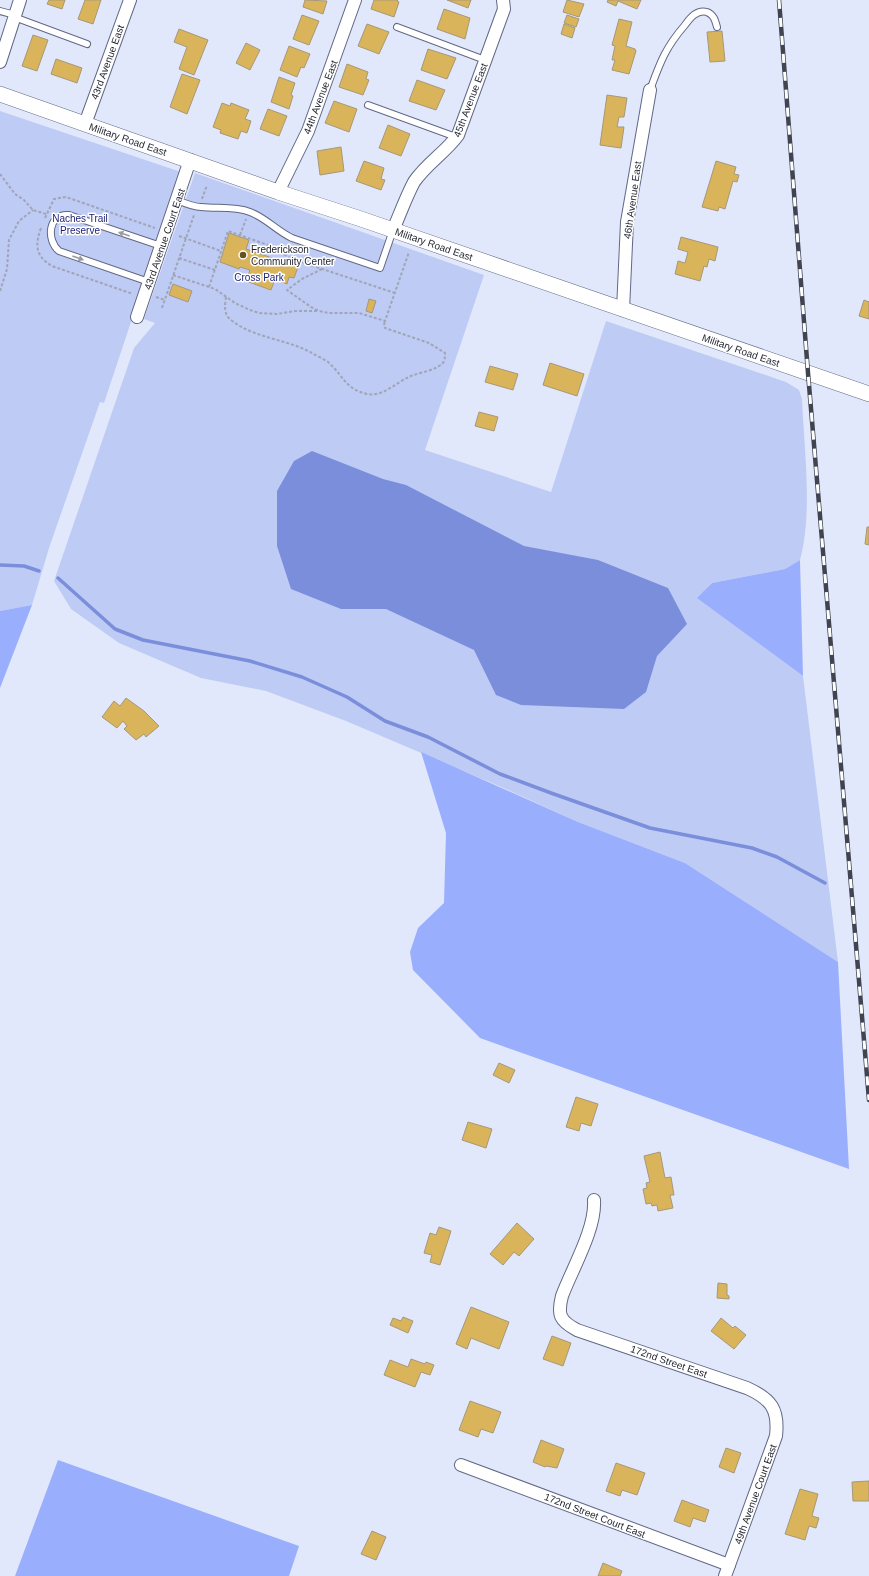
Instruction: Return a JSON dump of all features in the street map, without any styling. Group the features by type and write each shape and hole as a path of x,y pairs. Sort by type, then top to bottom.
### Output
{"street":[{"path":"0,62 20,0"},
{"name":"43rd Avenue East","path":"85,124 130,0"},
{"name":"44th Avenue East","path":"278,192 308,131 355,0"},
{"name":"45th Avenue East","path":"393,230 414,182 424,170 448,148 456,137 504,9 503,0"},
{"name":"46th Avenue East","path":"622,310 627,222 650,90"},
{"name":"Military Road East","path":"0,94 278,192 393,230 869,394"},
{"name":"43rd Avenue Court East","path":"137,317 190,160"},
{"name":"172nd Street East","path":"594,1200 593,1217 585,1242 559,1305 560,1316 567,1325 577,1330 747,1388 765,1397 774,1410"},
{"name":"49th Avenue Court East","path":"727,1571 776,1436 777,1422 774,1410"},
{"name":"172nd Street Court East","path":"461,1465 727,1571"}],"lane":[{"path":"0,11 87,44"},
{"path":"650,90 662,57 670,43 693,16 698,12 711,14 715,19 717,27"},
{"path":"398,27 485,60"},
{"path":"368,105 456,137"},
{"path":"177,200 198,207 225,208 250,212 262,218 280,233 380,268 393,230"},
{"path":"149,282 59,251 54,247 50,237 53,222 58,216 63,214 69,215 161,246"}],"path":[{"path":"0,174 15,194 24,200 34,210 46,214"},
{"path":"201,202 207,185"},
{"path":"44,219 54,199 66,197 161,230"},
{"path":"0,291 7,269 9,240 20,221 34,210"},
{"path":"162,308 194,214"},
{"path":"240,235 246,219"},
{"path":"42,225 37,240 40,256 46,262 52,266 138,296"},
{"path":"209,287 228,231 268,245 285,256 395,293"},
{"path":"179,236 221,251"},
{"path":"226,297 224,306 230,319 248,329 311,352 328,362 344,383 352,389 374,395 388,390 410,376 434,369 443,363 445,359 445,353 429,343 385,328 384,326 409,252"},
{"path":"179,258 215,270"},
{"path":"319,311 287,290 302,278 323,269"},
{"path":"174,275 215,289 244,307 259,313 277,314 295,311 359,313 385,321"}],"green space":[{"name":"Naches Trail Preserve","path":"0,111 181,172 104,403 100,402 49,548 32,605 0,611"},
{"name":"Cross Park","path":"195,173 484,275 425,450 551,492 606,321 786,382 799,390 802,399 807,480 806,522 800,560 785,569 712,583 698,598 803,676 838,962 685,863 578,822 499,786 346,721 266,691 201,678 119,643 71,609 54,581 134,348 155,323 144,319"}],"shaded area":[{"path":"312,451 383,479 406,485 524,546 598,560 668,588 687,624 657,656 646,692 624,709 521,705 496,695 474,650 386,609 341,609 291,589 277,546 277,491 294,461"},
{"path":"800,560 803,676 697,598 712,583 785,569"},
{"path":"32,605 0,688 0,611"},
{"path":"421,752 578,822 685,863 838,962 849,1169 480,1038 413,970 410,952 418,928 444,903 446,833"},
{"path":"58,1460 299,1546 289,1576 15,1576"}],"building":[{"path":"49,0 65,0 62,9 47,4"},
{"path":"85,0 101,0 93,24 78,19"},
{"path":"305,0 327,1 323,14 303,7"},
{"path":"374,0 398,0 397,1 399,2 394,17 371,9"},
{"path":"447,0 471,0 468,8"},
{"path":"567,0 584,4 579,17 563,12"},
{"path":"608,0 641,0 637,9 618,1 616,6 607,2"},
{"path":"444,9 470,18 465,39 437,29"},
{"path":"302,15 319,21 309,45 293,39"},
{"path":"567,15 579,19 576,27 564,23"},
{"path":"619,19 632,22 626,46 635,49 636,51 629,74 612,70 615,60 612,60 615,46 612,45"},
{"path":"367,24 389,32 379,54 358,46"},
{"path":"564,24 575,28 572,38 561,34"},
{"path":"179,29 208,40 194,75 179,69 187,47 174,42"},
{"path":"722,31 725,61 710,62 707,32"},
{"path":"33,35 48,40 37,71 22,66"},
{"path":"246,43 260,50 250,70 236,63"},
{"path":"289,46 310,54 304,68 301,67 297,77 280,70"},
{"path":"428,49 456,58 447,79 421,70"},
{"path":"56,59 82,68 77,83 51,74"},
{"path":"347,64 368,72 366,79 369,80 363,95 339,87"},
{"path":"182,74 200,80 187,114 170,107"},
{"path":"279,77 295,83 289,109 271,102"},
{"path":"417,80 445,90 436,110 409,101"},
{"path":"607,95 627,98 624,117 619,117 617,127 624,127 621,148 600,145"},
{"path":"334,101 357,109 349,132 325,123"},
{"path":"222,103 230,106 231,103 249,110 245,119 251,121 247,133 241,131 238,139 220,133 221,130 213,127"},
{"path":"268,109 287,116 279,136 260,129"},
{"path":"388,125 410,134 401,156 379,148"},
{"path":"341,147 344,171 320,175 317,151"},
{"path":"364,161 384,168 381,179 385,180 381,190 356,181"},
{"path":"716,161 736,167 734,174 739,175 737,182 733,181 725,209 719,207 718,211 702,207"},
{"name":"Frederickson Community Center","path":"229,233 249,240 246,249 298,267 294,278 289,277 287,284 275,279 271,290 246,281 250,270 240,267 239,269 220,262"},
{"path":"681,237 718,247 715,261 709,259 707,267 704,266 700,281 675,274 678,261 685,263 688,252 678,249"},
{"path":"173,284 192,291 188,302 169,295"},
{"path":"369,299 376,301 372,313 366,311"},
{"path":"864,300 869,302 869,319 859,316"},
{"path":"550,363 584,374 577,396 543,385"},
{"path":"490,366 518,374 513,390 485,382"},
{"path":"479,412 498,417 494,431 475,426"},
{"path":"867,527 869,527 869,545 865,544"},
{"path":"126,698 144,711 159,726 146,737 144,734 136,740 124,729 127,726 123,721 117,728 102,717 114,701 120,706"},
{"path":"499,1063 515,1070 509,1083 493,1075"},
{"path":"576,1097 598,1104 591,1126 581,1123 579,1131 566,1127"},
{"path":"468,1122 492,1129 486,1148 462,1140"},
{"path":"660,1152 665,1178 671,1177 674,1195 670,1195 673,1208 658,1211 657,1205 652,1206 651,1203 646,1204 643,1189 647,1188 646,1183 650,1182 644,1156"},
{"path":"517,1223 534,1239 519,1256 514,1252 503,1265 490,1254"},
{"path":"439,1227 451,1231 440,1265 430,1262 432,1255 424,1253 430,1233 436,1235"},
{"path":"718,1283 727,1284 727,1295 729,1296 729,1299 717,1298"},
{"path":"471,1307 509,1322 499,1349 471,1338 467,1349 456,1344"},
{"path":"403,1317 413,1321 408,1333 390,1325 393,1318 401,1321"},
{"path":"721,1318 733,1328 735,1326 746,1335 734,1349 711,1331"},
{"path":"552,1336 571,1343 563,1366 543,1359"},
{"path":"411,1359 425,1364 426,1362 434,1365 430,1375 421,1372 415,1387 384,1375 390,1360 408,1367"},
{"path":"470,1401 501,1412 493,1433 481,1429 478,1437 459,1430"},
{"path":"541,1440 564,1449 557,1468 545,1467 533,1462"},
{"path":"726,1448 741,1453 734,1473 719,1467"},
{"path":"616,1463 645,1473 637,1495 622,1490 620,1496 606,1491"},
{"path":"869,1481 869,1501 853,1501 852,1482"},
{"path":"800,1489 818,1494 812,1516 819,1518 816,1528 809,1526 805,1540 785,1534"},
{"path":"682,1500 709,1510 705,1522 693,1518 690,1527 674,1521"},
{"path":"372,1531 386,1537 376,1560 361,1554"},
{"path":"603,1563 622,1571 620,1576 598,1576"}],"waterway":[{"path":"0,565 24,566 39,571"},
{"path":"58,578 115,629 143,640 250,661 302,677 347,697 385,721 428,737 500,774 650,828 752,848 777,857 825,883"}],"railway":[{"path":"779,0 808,373 869,1100"}],"place":[{"name":"Frederickson Community Center","path":"243,255"}]}
